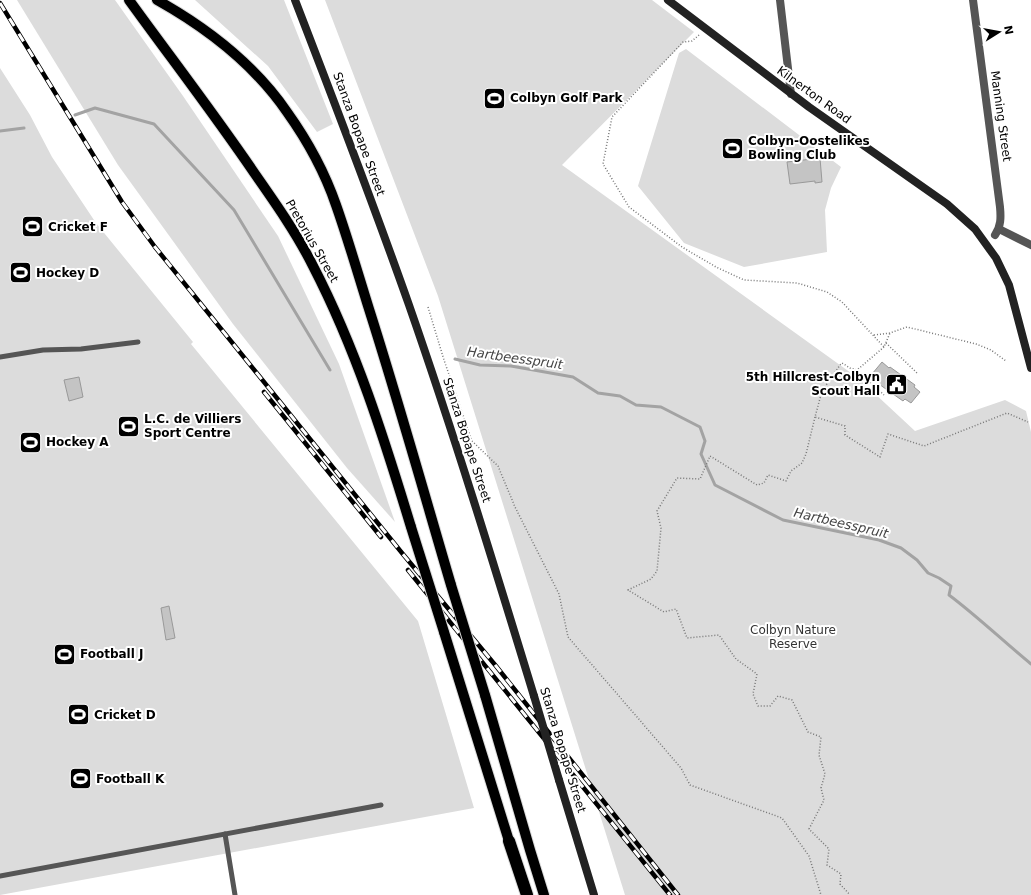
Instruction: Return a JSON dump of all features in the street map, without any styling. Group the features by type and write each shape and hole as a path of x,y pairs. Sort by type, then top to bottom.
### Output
{"highway":[{"path":"509,841 522,895"},
{"path":"509,841 527,895"}],"main road":[{"name":"Pretorius Street","path":"129,0 226,131 283,214 313,265 336,313 380,424 509,841"},
{"path":"157,0 209,32 250,68 269,89 287,112 322,172 336,204 378,338 544,895"},
{"name":"Stanza Bopape Street","path":"295,0 340,116 409,305 477,510 594,895"},
{"name":"Kilnerton Road","path":"668,0 705,30 791,94 948,204 975,229 996,258 1009,285 1031,368"}],"street":[{"path":"780,0 791,94"},
{"name":"Manning Street","path":"973,0 999,189 1001,217 997,232 1031,245"}],"lane":[{"path":"0,357 43,350 81,349 138,342"},
{"path":"0,876 381,805"},
{"path":"225,834 235,895"}],"path":[{"path":"705,30 692,41 683,42 612,117 603,164 629,207 682,247 744,280 798,282 827,292 842,302 884,347"},
{"path":"428,307 447,370 472,441 498,466 515,507 559,594 568,637 681,768 690,785 782,818 809,856 821,895"},
{"path":"874,336 890,333 907,327 976,344 991,350 1006,361"},
{"path":"858,370 884,347 890,333"},
{"path":"886,343 917,373"},
{"path":"850,895 840,884 841,874 827,865 829,849 809,829 824,800 821,788 825,774 819,755 821,737 808,732 792,700 778,696 770,706 758,706 753,694 757,674 736,659 719,635 687,638 676,609 664,612 628,590 651,579 657,571 661,528 657,511 677,478 700,479 710,456 757,485 764,483 768,475 786,481 791,471 802,463 806,454 822,391 842,363 850,368 858,370 861,375 884,395"},
{"path":"815,417 845,426 845,435 880,457 888,434 924,446 1007,413 1028,422"}],"green space":[{"path":"17,0 115,0 183,96 278,236 339,364 395,522 347,468 233,324 118,165"},
{"path":"195,0 284,0 333,124 317,132 268,66"},
{"name":"Colbyn Nature Reserve","path":"325,0 652,0 694,32 562,165 858,378 915,431 1005,400 1026,411 1031,432 1031,895 625,895 438,296"},
{"name":"Colbyn-Oostelikes Bowling Club","path":"686,49 841,167 831,188 825,210 827,252 744,267 684,243 638,186 679,53"},
{"name":"L.C. de Villiers Sport Centre","path":"0,68 30,115 52,157 96,223 193,342 191,344 418,621 474,808 0,895"}],"building":[{"path":"820,158 822,182 815,183 815,181 790,184 787,162"},
{"name":"5th Hillcrest-Colbyn Scout Hall","path":"882,362 915,385 914,387 920,392 911,403 905,399 903,401 876,382 879,379 872,374"},
{"path":"79,377 83,397 69,401 64,380"},
{"path":"169,606 175,638 166,640 161,608"}],"waterway":[{"path":"75,115 95,108 154,124 234,210 330,370"},
{"name":"Hartbeesspruit","path":"0,131 24,128"},
{"name":"Hartbeesspruit","path":"455,359 480,365 511,366 573,377 598,393 620,396 636,405 661,407 700,427 705,441 701,454 715,485 783,520 879,540 901,548 917,560 928,573 951,586 949,595 970,611 1031,664"}],"railway":[{"path":"0,3 122,202 155,247 402,553 496,666 678,895"},
{"path":"264,392 381,537"},
{"path":"408,570 670,895"}],"place":[{"name":"Colbyn Golf Park","path":"495,98"},
{"name":"Colbyn-Oostelikes Bowling Club","path":"733,148"},
{"name":"Cricket F","path":"33,227"},
{"name":"Hockey D","path":"20,273"},
{"name":"5th Hillcrest-Colbyn Scout Hall","path":"896,384"},
{"name":"L.C. de Villiers Sport Centre","path":"129,426"},
{"name":"Hockey A","path":"30,442"},
{"name":"Football J","path":"64,654"},
{"name":"Cricket D","path":"79,715"},
{"name":"Football K","path":"81,779"}]}
